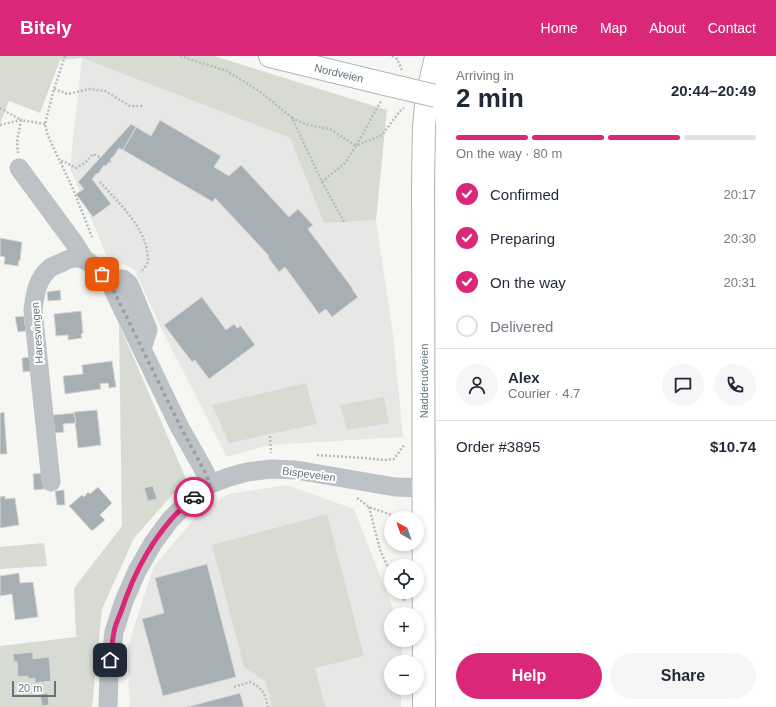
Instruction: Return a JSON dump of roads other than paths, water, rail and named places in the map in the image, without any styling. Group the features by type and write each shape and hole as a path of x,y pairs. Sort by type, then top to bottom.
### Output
{"main road":[{"name":"Nordveien","path":"270,56 384,90 436,96"},
{"name":"Nadderudveien","path":"424,707 424,488 430,407 423,183 424,126 427,96 435,68"}],"street":[{"path":"19,168 75,244 85,260 116,280 142,349 210,484"},
{"name":"Haresvingen","path":"51,482 33,310 35,292 42,277 51,268 65,261 78,258 85,260"},
{"name":"Bispeveien","path":"108,707 109,674 114,632 124,601 137,571 153,543 170,520 188,502 210,484 247,472 271,469 296,470 395,487 424,488"}]}
